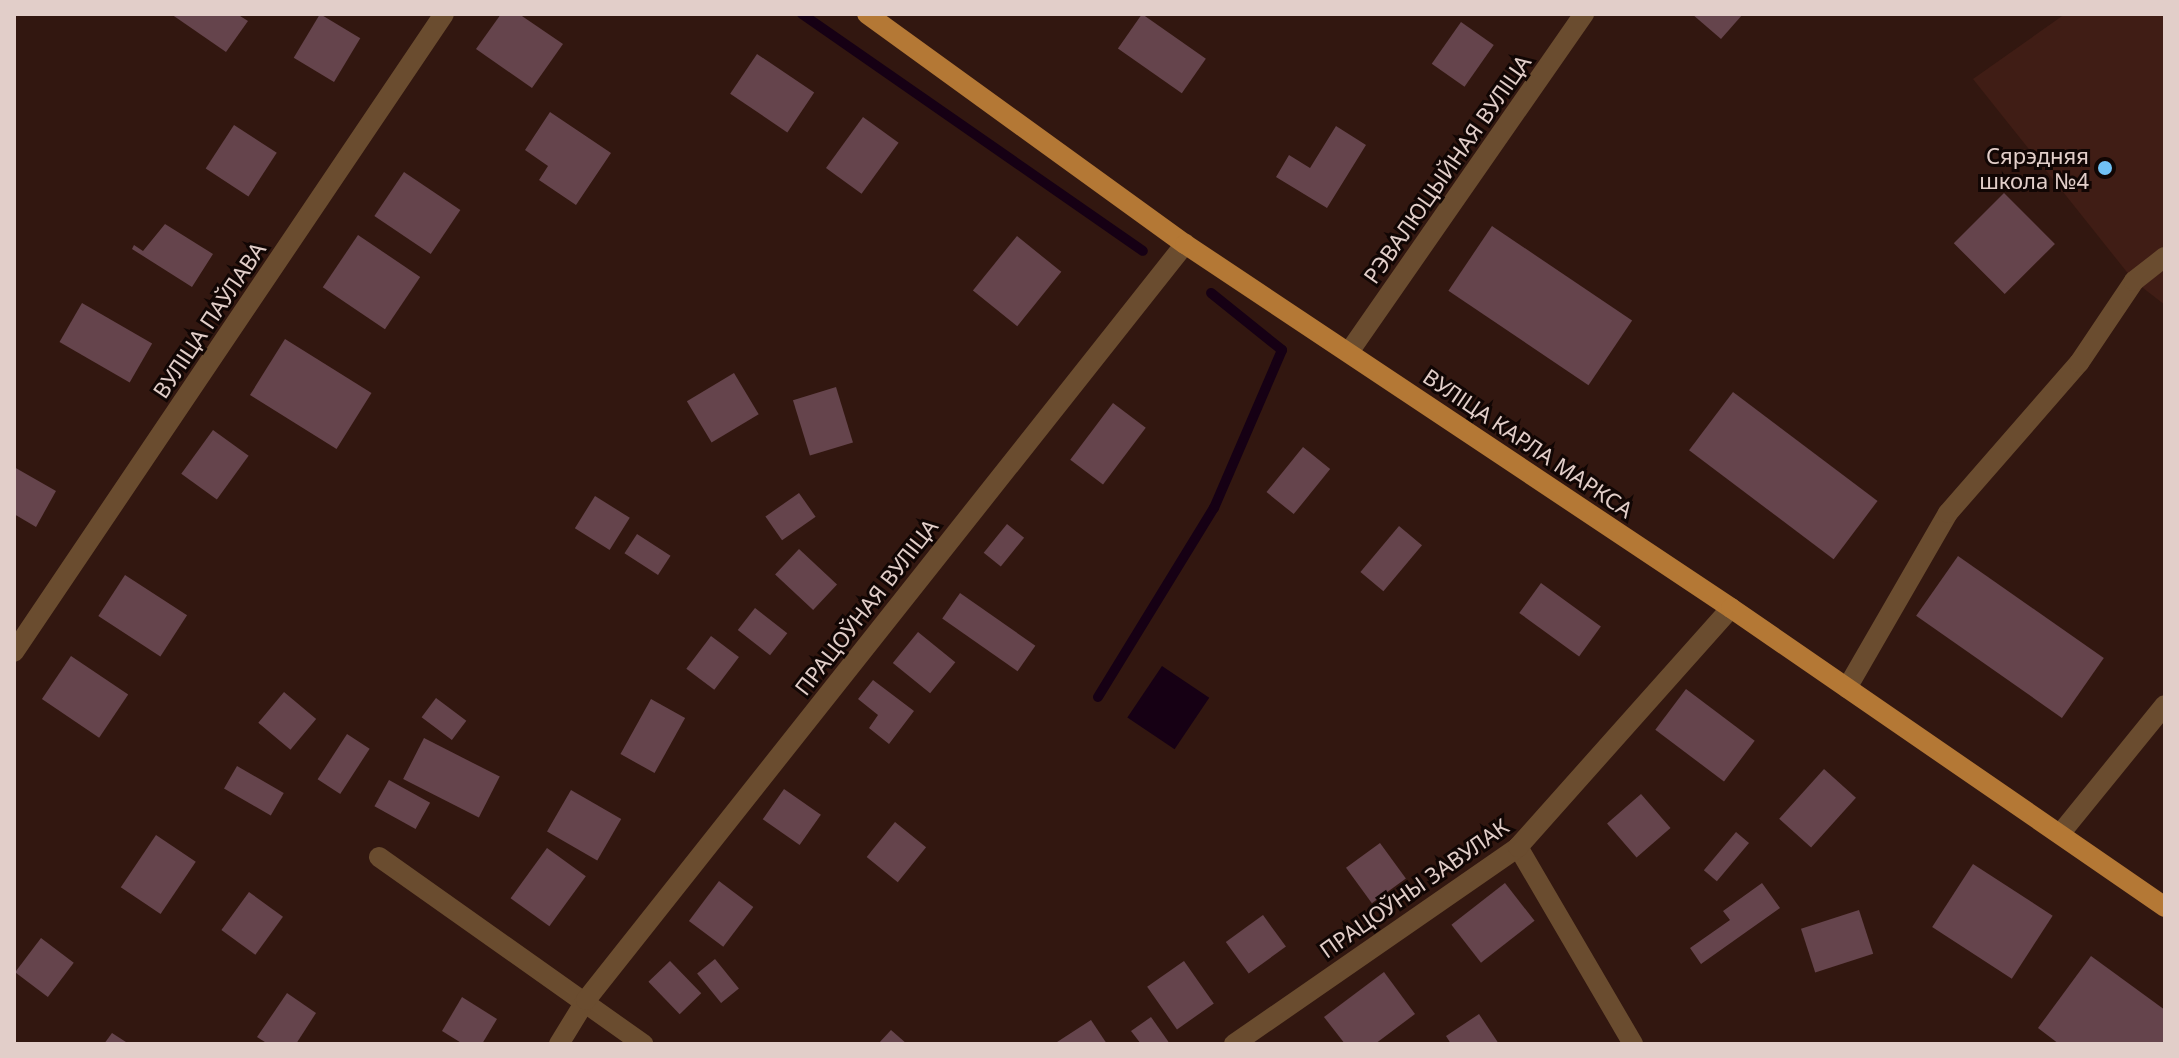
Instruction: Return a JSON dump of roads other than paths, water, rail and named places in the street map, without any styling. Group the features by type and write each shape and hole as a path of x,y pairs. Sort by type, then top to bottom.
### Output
{"main road":[{"name":"ВУЛІЦА КАРЛА МАРКСА","path":"867,14 890,21 1185,244 1731,608 2165,907"}],"street":[{"name":"ВУЛІЦА ПАЎЛАВА","path":"14,652 444,14"},
{"name":"РЭВАЛЮЦЫЙНАЯ ВУЛІЦА","path":"1349,352 1584,14"},
{"name":"ПРАЦОЎНАЯ ВУЛІЦА","path":"559,1044 586,1000 1185,244"},
{"path":"1847,688 1948,513 2079,363 2134,281 2165,257"},
{"name":"ПРАЦОЎНЫ ЗАВУЛАК","path":"1234,1044 1518,847 1731,608"},
{"path":"2060,834 2165,705"},
{"path":"1518,847 1633,1044"},
{"path":"379,857 586,1000 643,1044"}],"waterway":[{"path":"802,14 1143,251"},
{"path":"1098,697 1214,508 1282,350 1211,293"}],"place":[{"name":"Сярэдняя школа №4","path":"2105,168"}]}
